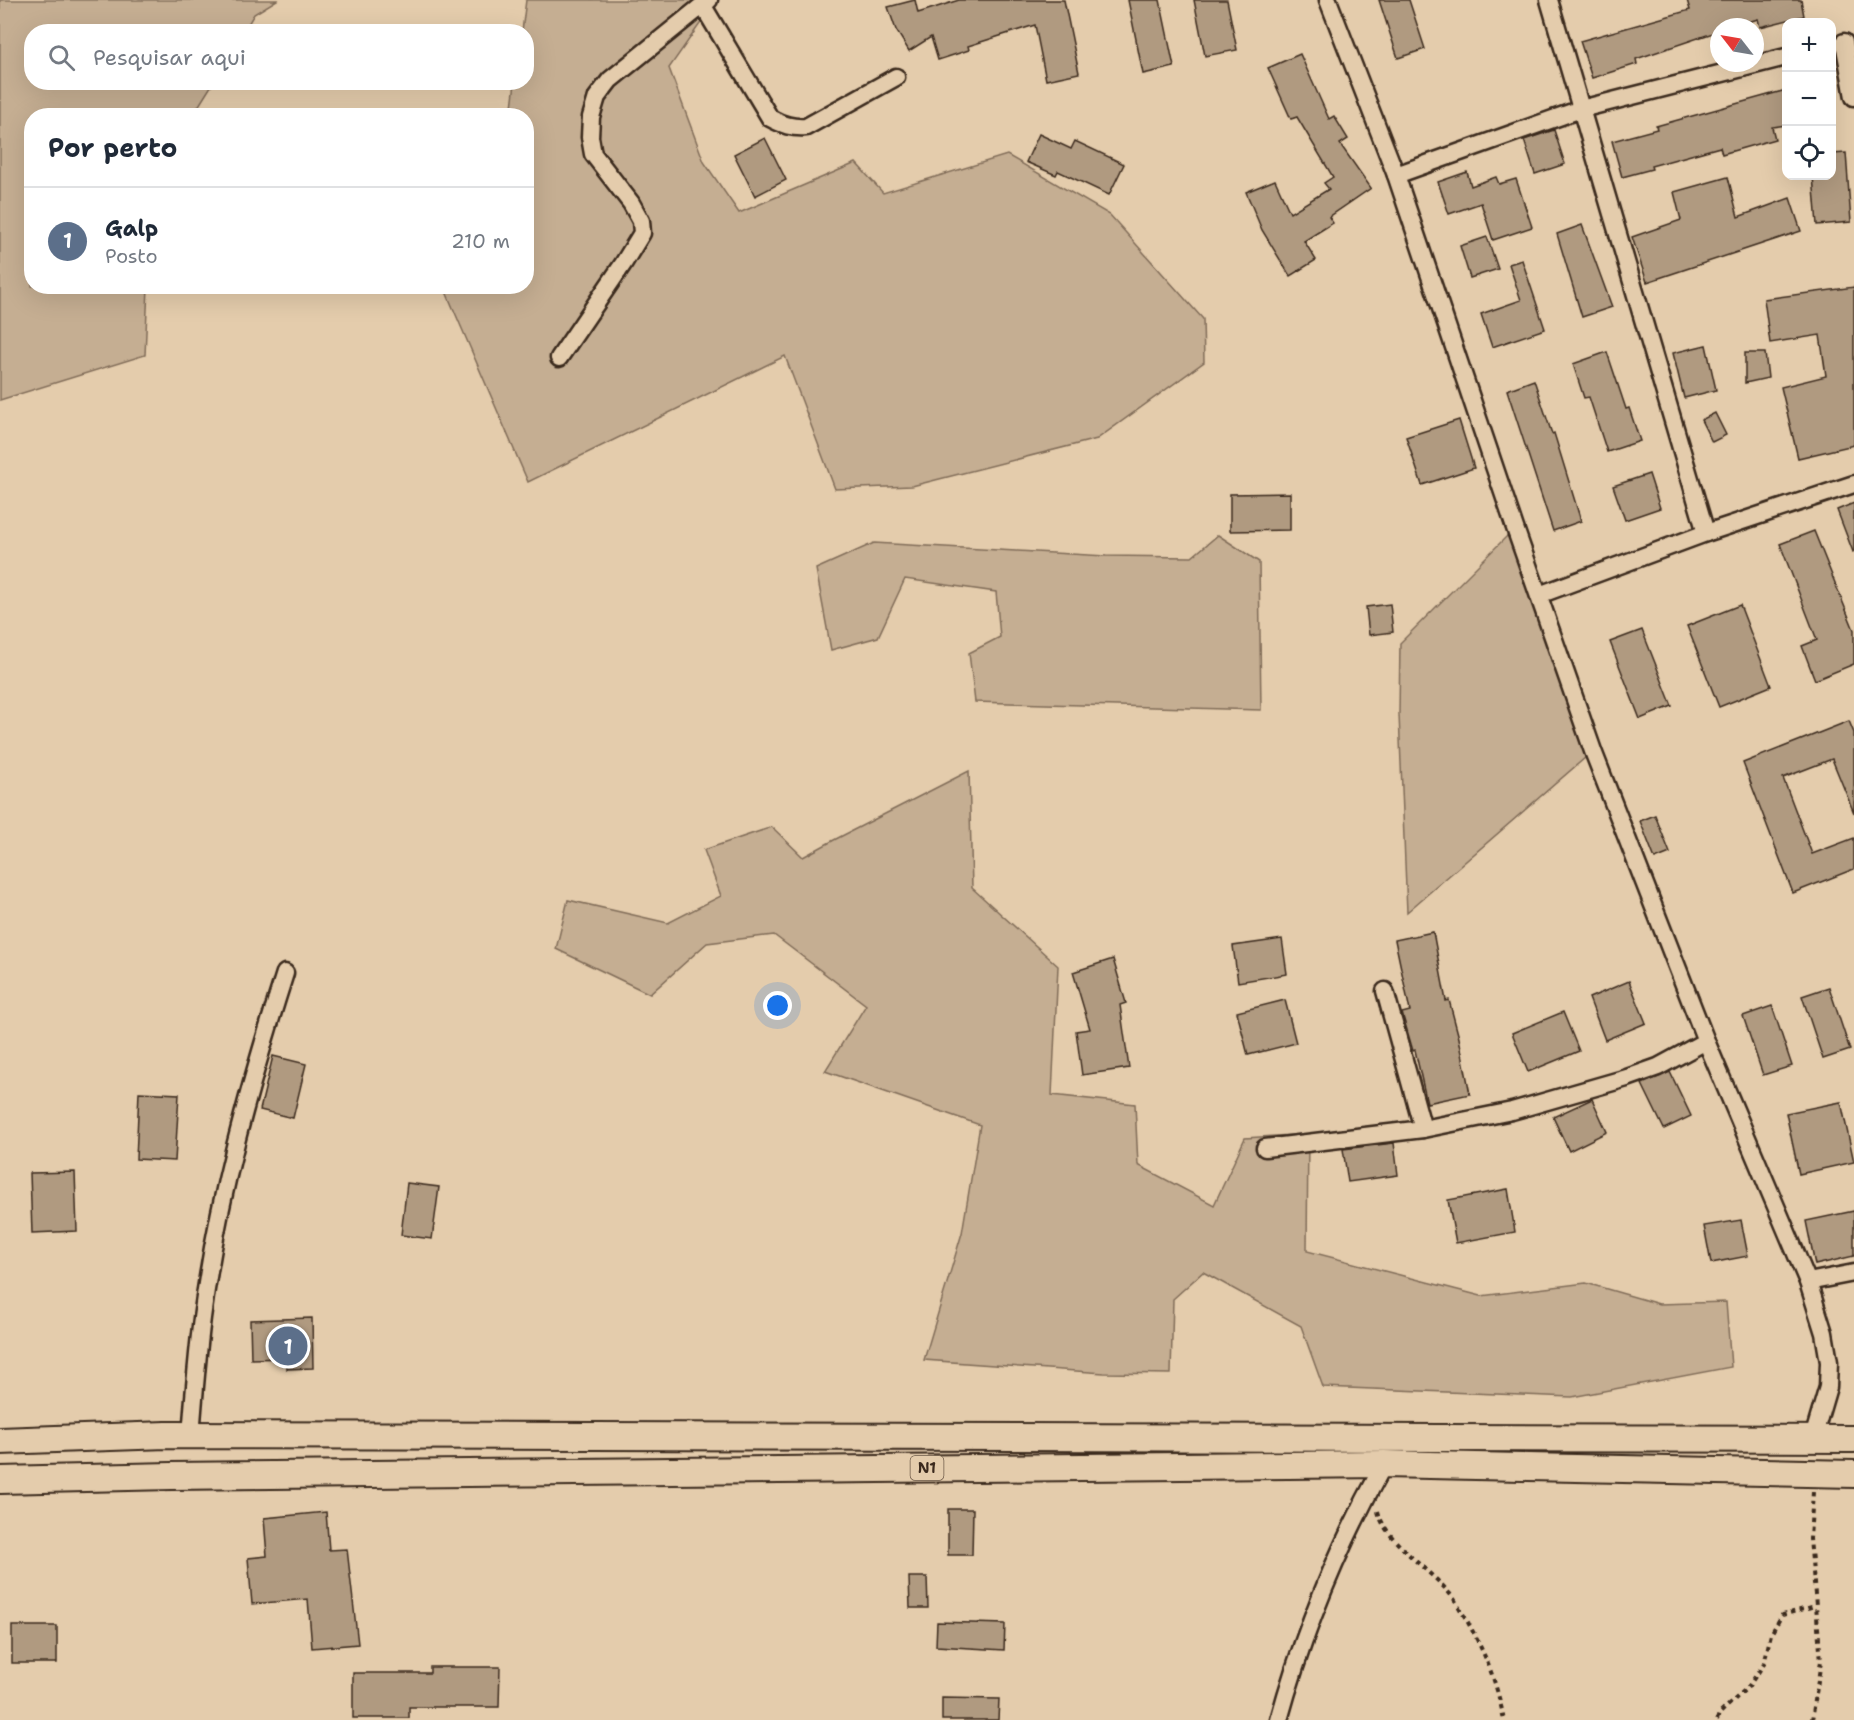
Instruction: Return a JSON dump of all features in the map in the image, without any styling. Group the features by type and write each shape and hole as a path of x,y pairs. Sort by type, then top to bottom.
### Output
{"main road":[{"name":"N1","path":"0,1441 191,1436 1854,1439"},
{"name":"N1","path":"0,1480 207,1475 1854,1474"}],"street":[{"path":"1328,0 1396,175 1593,751 1706,1041 1808,1282 1824,1333 1829,1362 1828,1387 1813,1438"},
{"path":"1549,0 1706,533"},
{"path":"559,358 642,233 641,221 631,203 593,154 590,137 591,117 597,97 610,80 706,3 770,118 783,125 806,127 896,77"},
{"path":"1843,42 1854,97"},
{"path":"1396,175 1581,109 1782,58"},
{"path":"1539,595 1706,533 1854,484"},
{"path":"191,1436 202,1318 218,1222 249,1089 285,973"},
{"path":"1385,991 1423,1129"},
{"path":"1264,1148 1423,1129 1512,1111 1590,1090 1658,1066 1706,1041"},
{"path":"1808,1282 1854,1273"},
{"path":"1279,1720 1310,1620 1348,1532 1378,1474"}],"path":[{"path":"1812,1720 1821,1661 1810,1539 1814,1473"},
{"path":"1378,1474 1381,1523 1451,1594 1480,1644 1498,1686 1504,1720"},
{"path":"1717,1720 1719,1714 1748,1687 1764,1664 1771,1634 1782,1615 1815,1606"}],"shaded area":[{"path":"0,0 277,0 254,14 248,24 24,24 24,90 209,90 197,108 24,108 24,294 148,294 145,355 0,400"},
{"path":"526,0 691,0 702,21 669,68 704,162 739,213 856,163 883,193 1007,155 1110,215 1203,319 1204,362 1097,439 912,486 835,489 785,356 528,482 447,294 534,294 534,108 512,108 514,90 534,90 534,24 523,24"},
{"path":"1515,528 1593,751 1407,912 1399,714 1400,643"},
{"path":"1218,535 1259,562 1261,710 975,702 969,653 1000,637 996,592 905,579 878,637 831,650 816,569 874,543 1106,556 1192,557"},
{"path":"969,771 972,888 1058,966 1052,1095 1135,1104 1138,1165 1214,1205 1245,1138 1308,1134 1307,1251 1481,1296 1586,1283 1659,1304 1726,1302 1731,1367 1572,1397 1323,1387 1301,1326 1203,1272 1173,1299 1171,1374 1104,1373 924,1360 962,1233 980,1125 825,1071 866,1005 774,935 707,943 650,994 556,949 568,900 668,923 721,896 704,850 772,827 803,857"}],"building":[{"path":"915,0 918,13 959,0 1064,0 1079,73 1046,80 1035,25 968,46 969,50 938,60 931,37 909,51 896,30 888,7"},
{"path":"1128,0 1160,0 1174,67 1143,74"},
{"path":"1194,0 1227,0 1237,50 1205,56"},
{"path":"1379,0 1409,0 1425,49 1398,58"},
{"path":"1687,0 1801,0 1804,16 1782,18 1782,22 1764,26 1764,18 1710,18 1710,34 1636,59 1637,64 1592,78 1580,41 1690,10"},
{"path":"1300,54 1329,119 1334,116 1348,139 1340,144 1371,188 1329,217 1333,223 1304,241 1316,260 1290,276 1262,230 1246,192 1275,180 1290,213 1329,189 1324,183 1333,177 1297,117 1291,119 1268,68"},
{"path":"1782,91 1782,126 1772,127 1775,139 1722,154 1720,147 1651,166 1652,169 1622,177 1612,141 1657,129 1656,126"},
{"path":"1554,130 1565,164 1535,174 1524,140"},
{"path":"1039,134 1071,149 1075,141 1124,164 1109,195 1058,171 1056,175 1026,162"},
{"path":"765,138 786,180 755,196 734,154"},
{"path":"1846,153 1851,222 1817,225 1813,180 1836,180 1836,154"},
{"path":"1467,172 1471,186 1496,177 1499,184 1516,179 1532,227 1493,240 1481,203 1449,214 1438,182"},
{"path":"1728,177 1738,217 1790,198 1801,231 1647,282 1632,237 1681,220 1674,192"},
{"path":"1582,225 1612,307 1582,317 1557,234"},
{"path":"1487,237 1498,269 1470,278 1460,246"},
{"path":"1522,260 1545,329 1492,347 1481,314 1521,300 1509,264"},
{"path":"1854,287 1854,445 1798,458 1781,387 1826,376 1820,335 1770,343 1764,299"},
{"path":"1706,345 1716,390 1684,398 1673,353"},
{"path":"1607,352 1626,409 1629,408 1640,441 1607,452 1589,397 1584,398 1573,364"},
{"path":"1745,353 1765,353 1768,378 1745,383"},
{"path":"1534,380 1552,434 1554,433 1581,521 1553,531 1507,390"},
{"path":"1715,413 1726,435 1712,442 1701,420"},
{"path":"1459,420 1474,468 1422,485 1406,437"},
{"path":"1649,474 1660,508 1625,520 1613,486"},
{"path":"1290,493 1290,530 1230,531 1230,494"},
{"path":"1854,503 1854,551 1853,552 1837,510"},
{"path":"1814,531 1854,630 1854,664 1815,680 1802,646 1817,640 1780,544"},
{"path":"1390,604 1393,632 1369,635 1366,607"},
{"path":"1740,605 1771,686 1719,707 1687,626"},
{"path":"1642,630 1672,706 1640,719 1610,642"},
{"path":"1849,721 1854,733 1854,813 1832,759 1783,778 1812,854 1854,838 1854,869 1793,893 1743,763"},
{"path":"1655,815 1670,853 1655,859 1640,821"},
{"path":"1433,932 1446,1001 1449,1000 1459,1038 1470,1094 1427,1103 1415,1050 1413,1051 1402,1013 1410,1011 1395,940"},
{"path":"1282,939 1287,974 1238,982 1233,946"},
{"path":"1113,959 1126,1003 1120,1005 1129,1068 1082,1075 1076,1031 1090,1029 1073,972"},
{"path":"1629,981 1646,1023 1605,1040 1589,998"},
{"path":"1829,987 1850,1050 1823,1059 1802,996"},
{"path":"1285,1000 1296,1043 1248,1055 1237,1012"},
{"path":"1772,1006 1792,1066 1763,1075 1743,1016"},
{"path":"1563,1012 1579,1051 1528,1072 1512,1033"},
{"path":"273,1056 306,1064 293,1118 260,1110"},
{"path":"1670,1072 1691,1116 1664,1129 1642,1084"},
{"path":"139,1092 179,1094 175,1161 136,1159"},
{"path":"1592,1099 1607,1132 1569,1151 1553,1117"},
{"path":"1841,1102 1854,1162 1799,1174 1786,1113"},
{"path":"1394,1143 1398,1175 1348,1182 1343,1149"},
{"path":"75,1172 77,1231 32,1233 30,1173"},
{"path":"407,1183 439,1187 432,1239 401,1235"},
{"path":"1508,1189 1515,1232 1456,1243 1448,1200"},
{"path":"1854,1211 1854,1256 1815,1265 1806,1221"},
{"path":"1741,1220 1748,1256 1711,1263 1704,1226"},
{"path":"312,1318 313,1368 287,1369 287,1358 251,1359 250,1320"},
{"path":"948,1509 973,1509 972,1555 948,1555"},
{"path":"326,1512 329,1550 347,1549 358,1644 312,1648 308,1599 252,1604 248,1558 267,1556 264,1518"},
{"path":"909,1577 927,1577 928,1608 910,1608"},
{"path":"937,1622 1005,1624 1004,1650 936,1646"},
{"path":"12,1626 57,1626 57,1663 12,1663"},
{"path":"430,1667 500,1667 499,1707 409,1707 409,1718 353,1718 353,1673 430,1673"},
{"path":"942,1698 999,1699 998,1720 942,1720"}],"place":[{"name":"Galp","path":"288,1346"}]}
